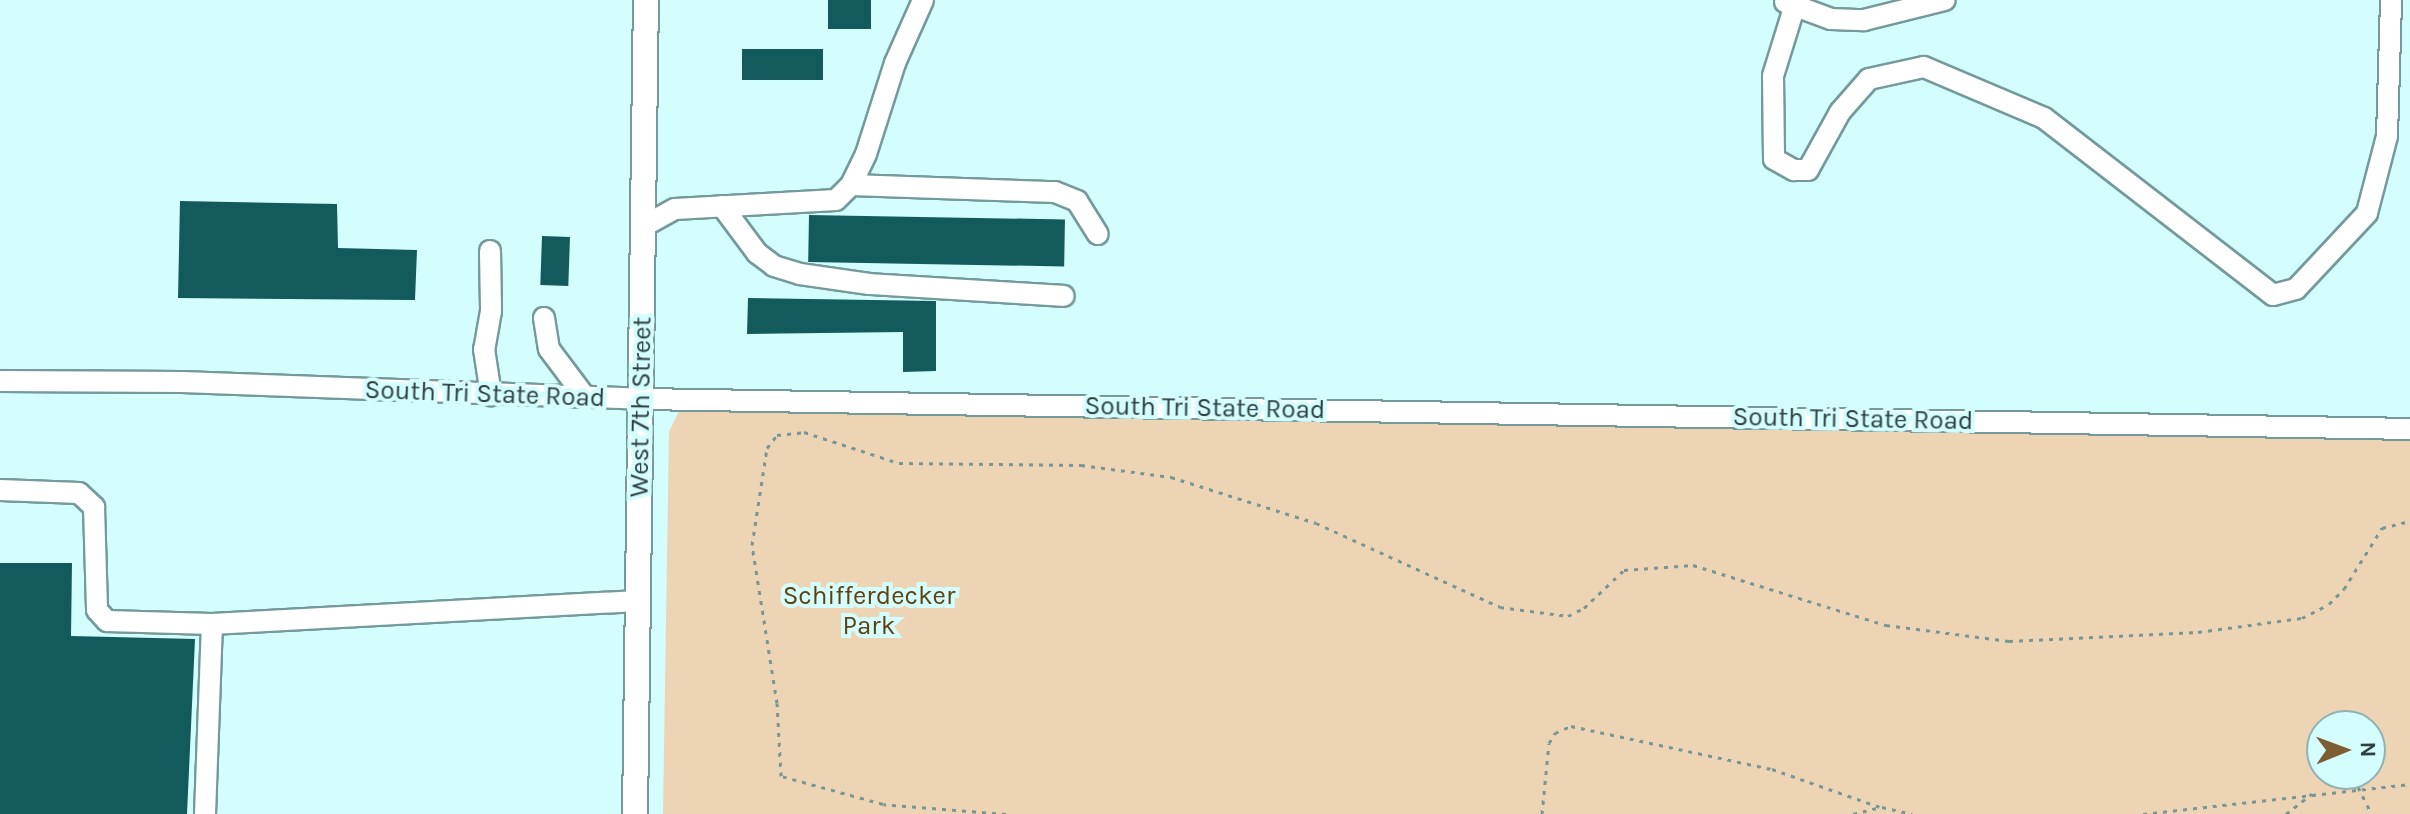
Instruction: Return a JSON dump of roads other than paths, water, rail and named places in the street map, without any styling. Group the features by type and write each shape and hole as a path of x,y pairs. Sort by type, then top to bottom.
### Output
{"main road":[{"name":"West 7th Street","path":"635,814 646,0"}],"street":[{"path":"644,226 675,209 836,200 851,185 923,0"},
{"path":"1945,0 1864,20 1831,19 1789,3 1773,76 1774,159 1794,170 1808,170 1840,112 1869,79 1924,67 2044,118 2273,295 2296,289 2367,213 2387,136 2391,0"},
{"path":"851,185 1055,192 1077,201 1098,234"},
{"path":"722,206 757,253 774,266 800,274 869,284 1064,296"},
{"path":"490,251 491,311 484,349 491,395"},
{"path":"544,318 549,349 585,397"},
{"name":"South Tri State Road","path":"0,381 182,382 642,399 2410,429"},
{"path":"0,490 79,493 94,507 97,610 107,621 212,624 638,601"},
{"path":"205,814 212,624"}],"park label":[{"name":"Schifferdecker Park","path":"869,611"}]}
